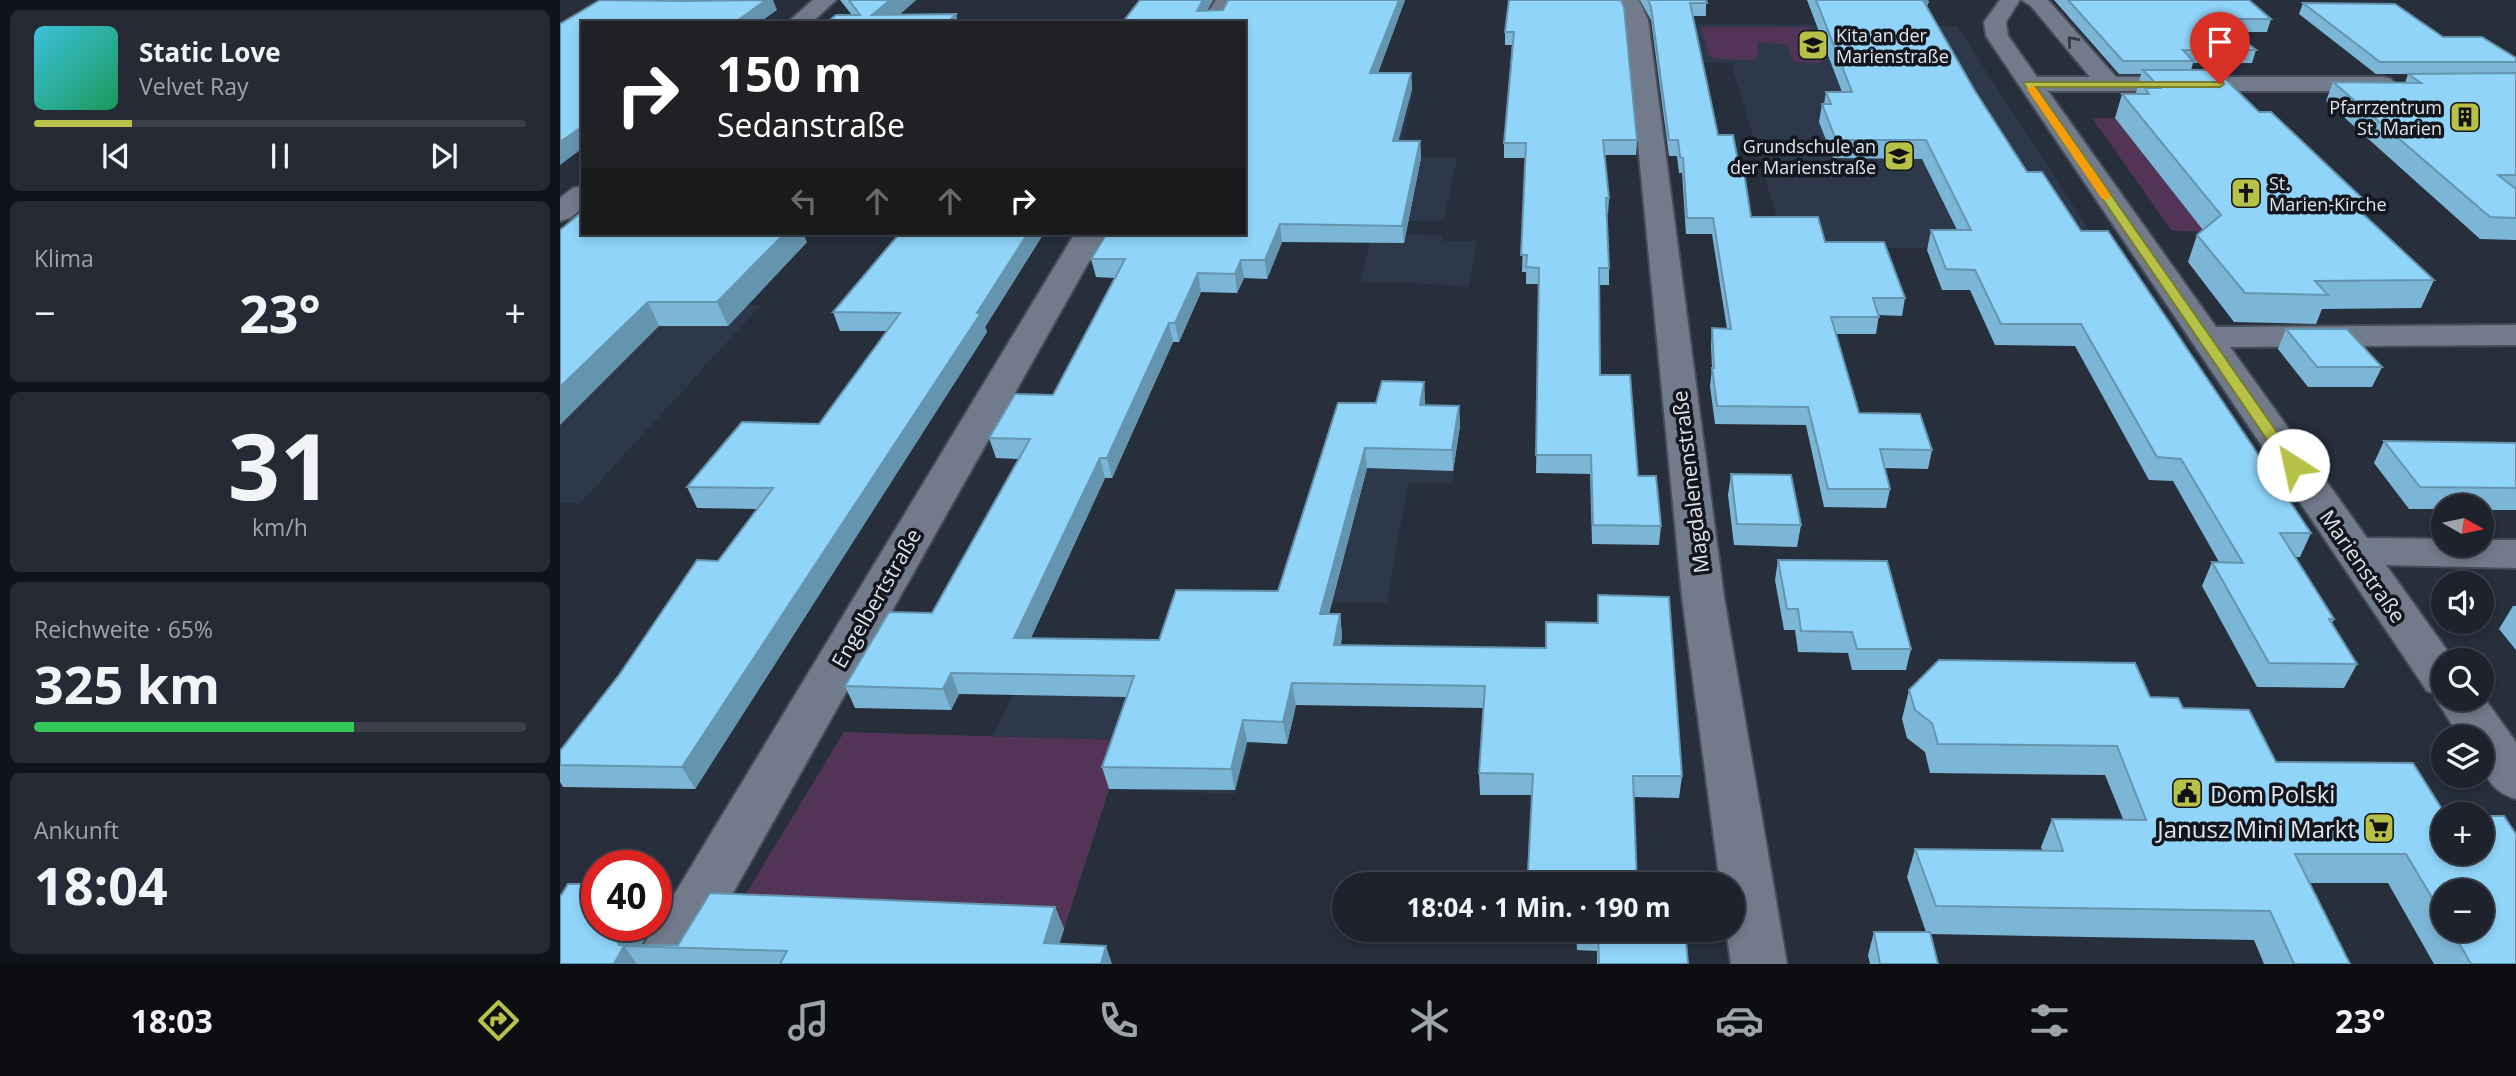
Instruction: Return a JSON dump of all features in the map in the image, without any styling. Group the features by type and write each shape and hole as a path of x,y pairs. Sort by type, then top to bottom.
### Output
{"street":[{"path":"800,21 826,0"},
{"path":"1213,21 1226,0"},
{"name":"Magdalenenstraße","path":"1629,0 1637,20 1703,597 1759,964"},
{"name":"Marienstraße","path":"2010,0 1996,22 1997,36 2431,662"},
{"path":"2032,0 2038,2 2110,85"},
{"path":"2029,84 2408,84"},
{"path":"560,212 581,196"},
{"name":"Engelbertstraße","path":"663,964 1089,235"},
{"path":"2204,337 2516,335"},
{"path":"2353,551 2516,554"},
{"path":"2467,711 2516,779"}],"shaded area":[{"name":"Grundschule an der Marienstraße","path":"1654,23 1957,26 2100,247 1786,248 1731,63 1660,62"},
{"path":"1701,27 1809,27 1822,63 1793,62 1787,45 1757,42 1759,51 1756,60 1717,59 1709,56"},
{"path":"1320,88 1414,89 1399,156 1457,158 1444,221 1376,221"},
{"path":"2092,118 2115,118 2260,233 2172,231"},
{"path":"1372,234 1443,235 1443,241 1477,241 1469,287 1360,282"},
{"path":"664,305 761,305 580,503 560,503 560,381"},
{"path":"1381,399 1430,401 1426,421 1460,422 1452,483 1408,483 1387,603 1285,601 1374,421"},
{"path":"1288,611 1235,794 1109,789 1124,740 992,736 1032,657 1155,660"},
{"path":"844,732 1125,740 1064,929 733,915"}],"building":[{"path":"600,0 766,0 737,21 581,21 581,127 560,142 560,24"},
{"path":"849,0 890,0 872,15 956,14 949,21 828,21 836,15 860,15"},
{"path":"1140,0 1203,0 1197,11 1223,10 1228,0 1399,0 1370,73 1411,73 1393,141 1420,141 1402,226 1280,224 1265,260 1241,260 1235,274 1198,273 1175,323 1169,323 1107,458 1100,458 1014,638 1159,640 1176,590 1278,591 1338,403 1376,403 1382,381 1424,382 1420,405 1459,406 1452,450 1365,448 1320,614 1340,614 1334,645 1546,648 1546,622 1598,623 1598,595 1669,597 1682,776 1633,776 1637,872 1528,872 1533,774 1479,773 1485,686 1292,683 1283,722 1243,720 1231,769 1102,767 1134,676 951,673 943,689 845,686 889,612 932,613 1030,439 989,438 1015,394 1053,395 1125,259 1091,259 1106,235 1246,235 1246,21 1124,21"},
{"path":"1509,0 1621,0 1624,7 1637,140 1603,140 1609,198 1606,198 1609,268 1599,268 1600,375 1630,375 1638,476 1656,476 1661,526 1593,525 1591,455 1536,455 1539,268 1526,267 1527,255 1521,255 1526,143 1504,143 1514,32 1505,32"},
{"path":"1648,0 1706,0 1707,3 1690,3 1718,135 1733,135 1739,166 1743,166 1751,217 1818,217 1825,242 1884,242 1905,298 1873,298 1879,317 1831,317 1859,413 1920,414 1932,450 1880,449 1890,489 1828,489 1808,407 1717,406 1712,368 1712,328 1731,329 1713,218 1687,218 1683,158 1680,157 1678,140 1669,140"},
{"path":"1816,0 1927,0 1928,2 1924,2 1975,91 2027,172 2042,172 2081,231 2108,231 2311,533 2280,533 2334,619 2329,619 2357,664 2269,663 2212,562 2243,563 2181,459 2157,457 2081,324 2001,324 1975,270 1946,269 1931,230 1971,230 1926,140 1836,140 1822,104 1831,104 1826,92 1852,92"},
{"path":"2068,0 2249,0 2271,19 2218,19 2256,50 2183,50 2193,61 2123,61"},
{"path":"2303,3 2395,4 2443,37 2482,37 2516,58 2516,62 2380,62"},
{"path":"2143,70 2216,70 2259,112 2271,112 2363,199 2348,200 2434,280 2315,281 2328,295 2245,293 2197,235 2221,215 2122,94 2149,94 2145,88 2160,88"},
{"path":"2516,73 2516,175 2498,175 2516,189 2516,218 2490,217 2333,82 2421,83 2408,74"},
{"path":"581,213 581,235 783,235 717,302 648,302 560,387 560,230"},
{"path":"898,235 1027,235 977,313 981,313 682,767 560,765 560,751 619,675 697,560 718,561 773,488 687,487 742,422 819,424 900,313 833,312"},
{"path":"2286,329 2347,329 2382,367 2317,367"},
{"path":"2384,441 2516,443 2516,488 2420,487"},
{"path":"1731,474 1791,475 1801,525 1737,524"},
{"path":"1778,560 1887,561 1911,649 1857,649 1852,632 1801,631 1798,609 1787,609"},
{"path":"1939,660 2135,663 2150,697 2178,698 2183,708 2249,710 2276,762 2413,763 2437,802 2431,802 2431,865 2494,865 2494,816 2504,816 2516,834 2516,964 2471,964 2458,942 2494,942 2494,879 2431,879 2431,896 2406,854 2295,854 2350,964 2294,964 2270,911 1936,906 1915,849 2063,851 2052,819 2146,820 2117,746 1938,744 1932,723 1915,710 1909,690"},
{"path":"568,884 581,884 581,941 617,941 619,945 678,945 710,893 1055,907 1044,943 1106,946 1101,964 780,964 787,951 624,946 614,964 560,964 560,897"},
{"path":"1874,932 1930,932 1938,964 1880,964"},
{"path":"1598,942 1686,942 1688,964 1599,964"}],"slow traffic":[{"path":"2032,89 2106,197"}],"place":[{"name":"Kita an der Marienstraße","path":"1813,45"},
{"name":"Pfarrzentrum St. Marien","path":"2465,117"},
{"name":"Grundschule an der Marienstraße","path":"1899,156"},
{"name":"St. Marien-Kirche","path":"2246,193"},
{"name":"Dom Polski","path":"2187,793"},
{"name":"Janusz Mini Markt","path":"2379,828"}],"route":[{"path":"2220,84 2029,84 2293,465"}]}
